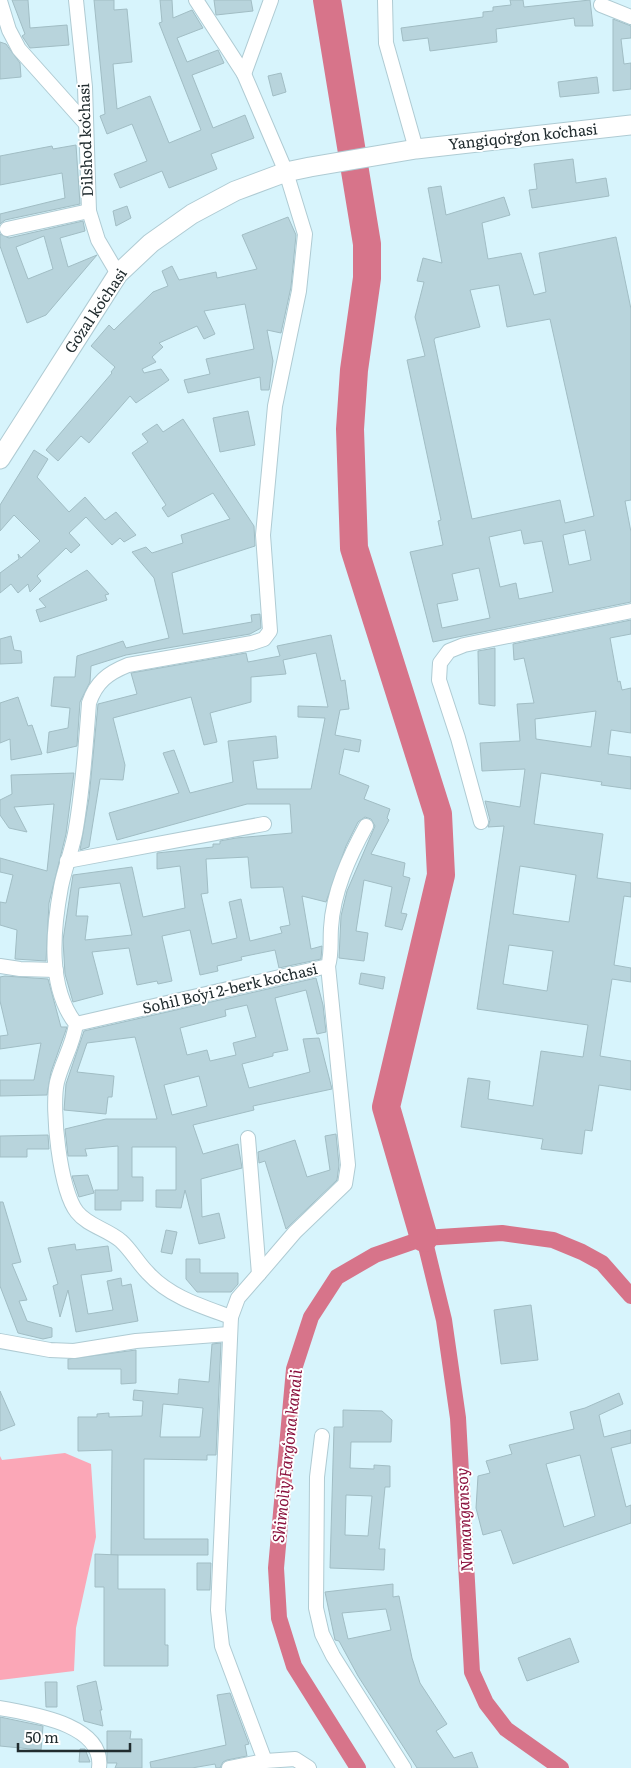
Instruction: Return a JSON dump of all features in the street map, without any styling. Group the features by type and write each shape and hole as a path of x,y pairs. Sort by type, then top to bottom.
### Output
{"street":[{"name":"Dilshod koʻchasi","path":"76,0 86,124 89,211 98,240 118,274"},
{"path":"196,0 244,74 286,172 305,234 299,291 275,406 263,535 270,631 264,639 252,643 128,665 114,670 94,689 89,703 82,790 76,831 67,861 55,932 56,970 65,1010 76,1024 72,1043 57,1082 55,1102 56,1132 68,1196 77,1212 90,1224 105,1230 121,1242 148,1274 167,1290 191,1303 231,1317"},
{"path":"244,74 271,0"},
{"path":"385,0 386,43 416,149"},
{"path":"0,1 9,30 19,49 86,124"},
{"path":"601,5 631,17"},
{"name":"Yangiqoʻrgʻon koʻchasi","path":"310,167 416,149 631,125"},
{"name":"Goʻzal koʻchasi","path":"0,459 118,274 151,243 192,214 235,192 286,172 310,167"},
{"path":"7,229 89,211"},
{"path":"480,822 458,738 438,680 440,663 449,651 464,646 631,611"},
{"path":"67,861 264,824"},
{"name":"Sohil Boʻyi 2-berk koʻchasi","path":"76,1024 328,966 332,953 331,928 343,873 366,826"},
{"path":"0,966 20,969 56,970"},
{"path":"265,1760 226,1659 220,1632 219,1600 229,1334 231,1317 238,1298 295,1232 345,1184 348,1165 328,966"},
{"path":"248,1138 259,1274"},
{"path":"0,1341 50,1350 74,1351 136,1341 229,1334"},
{"path":"322,1436 317,1476 316,1608 322,1634 333,1656 404,1768"},
{"path":"0,1708 46,1717 85,1735 95,1744 99,1768"},
{"path":"233,1768 265,1760 295,1759 309,1768"}],"shaded area":[{"path":"65,1453 91,1464 96,1537 76,1628 74,1671 0,1680 0,1456 2,1460"}],"building":[{"path":"12,0 28,0 30,28 67,25 69,45 30,48 22,36 25,34"},
{"path":"94,0 114,0 114,10 127,9 132,62 113,64 117,109 150,96 169,143 201,130 159,23 162,22 160,0 172,0 173,18 192,10 203,28 177,38 187,62 218,50 224,63 192,75 213,128 245,115 254,138 211,154 217,169 169,188 162,171 120,188 114,174 147,161 132,124 107,134 100,116 105,114"},
{"path":"214,0 251,0 253,11 216,15"},
{"path":"510,0 523,0 524,7 590,0 593,26 575,26 574,18 496,29 497,42 430,51 428,38 403,41 401,28 483,17 483,12 493,11 493,7 511,5"},
{"path":"613,19 631,26 631,38 621,39 624,64 631,63 631,89 613,91"},
{"path":"0,42 6,44 20,63 21,77 0,79"},
{"path":"281,73 286,92 273,96 268,76"},
{"path":"597,77 599,93 560,97 558,82"},
{"path":"76,145 80,204 5,220 0,224 0,214 65,198 62,173 0,185 0,156 52,146 53,149"},
{"path":"573,159 576,183 606,178 609,196 532,208 529,190 537,189 534,164"},
{"path":"441,186 446,215 504,197 510,215 482,223 488,259 521,253 534,295 546,292 539,253 616,237 631,309 631,500 625,501 631,532 631,602 433,642 410,552 443,545 438,521 441,520 407,360 425,356 415,317 424,282 417,281 423,258 442,263 428,188","holes":["499,285 507,327 550,319 594,516 565,523 560,500 472,519 434,340 435,338 480,327 470,290","521,530 524,544 542,541 553,592 519,599 516,583 500,587 489,537","585,530 591,560 569,565 563,535","479,568 490,618 442,628 437,604 458,600 452,574"]},
{"path":"127,206 131,218 116,226 113,211"},
{"path":"288,217 296,235 291,287 281,333 267,330 273,361 269,390 261,390 260,377 188,393 184,380 210,374 206,359 254,349 245,304 204,311 215,334 204,339 197,326 159,343 163,347 152,357 156,362 142,369 144,373 161,369 169,380 136,403 130,396 89,443 81,436 58,461 46,450 112,373 115,367 91,346 109,325 114,330 153,292 168,286 162,271 172,266 179,280 216,272 217,278 257,269 242,235"},
{"path":"83,221 85,231 60,238 68,267 97,255 46,315 27,323 0,246 0,234 9,238","holes":["44,236 53,269 28,279 16,247"]},
{"path":"248,411 255,445 220,452 213,418"},
{"path":"183,419 254,526 255,546 172,573 183,634 252,622 251,615 260,614 261,628 250,634 126,655 91,666 90,682 80,702 77,746 47,753 49,732 68,728 70,708 51,706 54,677 75,677 77,656 123,641 126,648 169,638 154,578 132,552 146,547 152,553 183,543 181,535 230,519 213,493 168,517 162,508 166,505 132,453 148,442 142,434 157,424 163,432"},
{"path":"34,450 48,459 37,477 69,512 85,497 105,520 116,512 136,535 124,542 120,538 112,545 86,517 69,533 80,545 71,553 66,548 37,576 41,581 30,592 28,584 18,593 11,584 0,593 0,573 19,559 18,554 21,558 40,541 14,515 0,531 0,505"},
{"path":"87,570 109,594 105,595 107,600 40,622 36,610 46,607 39,599"},
{"path":"631,620 631,634 610,638 618,682 620,681 622,690 631,688 631,733 611,730 608,754 631,757 631,789 601,785 602,782 541,773 534,824 603,834 597,878 631,883 631,897 624,896 614,965 631,968 631,982 612,979 600,1056 631,1061 631,1090 599,1085 592,1131 585,1130 582,1154 541,1149 543,1139 461,1127 468,1078 490,1081 488,1099 533,1106 541,1051 583,1057 588,1025 477,1009 504,826 488,827 490,820 485,801 520,807 525,769 482,771 480,743 520,741 517,704 534,703 524,658 514,660 513,644","holes":["596,711 591,747 536,739 535,719","520,866 576,875 569,922 513,914","509,945 553,951 547,991 503,984"]},
{"path":"331,635 341,681 345,680 349,709 340,710 335,735 361,740 359,752 344,749 339,774 369,786 364,799 390,809 387,818 389,820 371,854 405,863 403,876 410,878 401,913 407,914 402,930 385,926 392,887 364,880 356,931 368,933 364,961 339,958 341,916 347,891 375,826 371,819 365,817 358,822 346,846 326,902 302,896 311,949 322,946 321,959 279,968 275,950 241,957 242,960 217,966 218,971 200,975 190,930 162,936 172,981 158,984 157,981 137,985 129,948 92,952 103,994 73,1002 65,974 63,940 73,875 132,867 143,917 185,908 180,866 157,869 157,853 213,847 213,844 220,844 220,841 236,838 292,833 290,804 247,804 117,840 109,813 179,793 163,753 174,750 190,793 233,782 228,741 276,736 278,758 253,761 257,789 311,789 325,718 298,717 298,706 328,707 316,653 283,660 286,674 251,677 251,702 210,713 217,742 204,745 191,697 113,718 125,765 123,780 100,779 89,847 80,850 89,798 98,704 137,694 131,673 246,653 248,662 280,656 277,646","holes":["248,857 251,888 283,887 290,925 280,927 282,933 250,941 241,899 229,902 237,938 212,944 201,894 208,893 206,859","120,883 132,935 85,940 88,916 76,916 79,888"]},
{"path":"11,636 14,650 21,651 22,663 0,664 0,639"},
{"path":"495,648 495,706 479,704 478,651"},
{"path":"18,697 28,726 32,725 42,754 11,760 10,739 0,743 0,703"},
{"path":"74,773 66,834 49,903 46,961 15,959 17,930 0,925 0,902 6,903 13,875 0,872 0,858 47,871 54,804 14,807 27,832 9,828 0,815 0,800 12,794 11,775"},
{"path":"361,973 385,977 383,989 359,984"},
{"path":"0,977 48,979 61,1027 67,1027 51,1072 47,1095 0,1096 0,1080 34,1080 41,1043 0,1049 0,1036 8,1035 0,1001"},
{"path":"316,978 323,1005 326,1032 317,1034 306,990 275,998 288,1050 242,1064 249,1088 310,1072 303,1039 319,1038 332,1089 253,1106 254,1110 193,1125 203,1154 238,1144 242,1168 201,1179 202,1217 219,1213 225,1238 199,1244 185,1190 181,1208 156,1207 156,1190 176,1190 176,1147 132,1147 132,1177 143,1177 143,1201 121,1201 121,1210 95,1210 95,1190 118,1190 118,1146 85,1149 87,1156 68,1156 65,1129 106,1119 157,1119 135,1037 87,1043 77,1072 114,1076 112,1097 108,1097 106,1114 64,1110 66,1084 84,1031","holes":["247,1005 256,1037 233,1043 236,1055 210,1061 207,1050 187,1055 180,1028 226,1016 225,1010","199,1076 207,1106 172,1115 164,1085"]},
{"path":"336,1134 339,1165 337,1180 286,1229 265,1161 259,1163 258,1152 295,1140 307,1177 330,1170 325,1136"},
{"path":"48,1135 49,1149 27,1149 27,1157 0,1157 0,1136"},
{"path":"88,1175 94,1193 79,1197 72,1176"},
{"path":"0,1202 3,1202 21,1262 12,1264 27,1300 19,1301 27,1321 52,1328 52,1337 43,1339 18,1333 0,1286"},
{"path":"166,1230 177,1232 172,1254 161,1252"},
{"path":"75,1244 76,1250 108,1246 112,1271 81,1275 88,1314 113,1310 107,1281 121,1278 122,1286 131,1284 138,1321 76,1332 68,1290 60,1317 53,1286 58,1284 48,1248"},
{"path":"186,1259 200,1259 200,1273 238,1273 238,1284 231,1292 197,1292 186,1279"},
{"path":"531,1305 538,1360 501,1364 494,1310"},
{"path":"221,1343 216,1455 207,1455 207,1460 144,1459 144,1539 208,1539 208,1555 111,1555 112,1450 78,1451 78,1417 97,1417 97,1414 109,1413 109,1417 142,1416 143,1401 133,1400 134,1390 178,1394 179,1379 209,1382 212,1344","holes":["163,1404 203,1408 200,1437 160,1437"]},
{"path":"136,1350 136,1383 121,1384 121,1369 68,1369 68,1359"},
{"path":"0,1391 15,1425 0,1431"},
{"path":"619,1393 623,1404 599,1415 604,1437 631,1430 631,1443 611,1448 626,1507 631,1505 631,1523 513,1564 501,1530 483,1535 476,1508 478,1476 490,1473 486,1461 512,1454 509,1445 574,1429 570,1412 585,1408","holes":["580,1455 595,1516 564,1527 546,1464"]},
{"path":"343,1410 382,1411 392,1420 391,1442 351,1442 350,1468 374,1469 374,1465 390,1466 390,1487 385,1487 379,1549 385,1549 384,1570 330,1568 334,1427 343,1427","holes":["346,1495 372,1496 368,1536 345,1535"]},
{"path":"95,1554 118,1555 118,1589 165,1589 165,1645 168,1645 168,1666 104,1666 104,1587 95,1587"},
{"path":"197,1563 211,1563 210,1590 197,1590"},
{"path":"393,1584 393,1597 399,1596 412,1658 420,1683 447,1724 436,1731 454,1758 472,1752 478,1768 417,1768 358,1676 339,1641 335,1640 325,1592","holes":["386,1609 391,1630 348,1639 342,1613"]},
{"path":"570,1638 579,1662 527,1681 518,1658"},
{"path":"96,1681 103,1726 84,1721 77,1686"},
{"path":"45,1682 57,1682 57,1707 46,1707"},
{"path":"230,1693 249,1744 245,1745 247,1756 227,1760 223,1762 220,1768 216,1768 215,1764 192,1768 151,1768 150,1762 226,1745 217,1695"},
{"path":"0,1717 43,1726 41,1750 0,1746"},
{"path":"107,1731 131,1731 130,1739 142,1739 142,1768 115,1768 117,1763 107,1763"},
{"path":"80,1749 85,1749 90,1762 79,1762"}],"waterway":[{"path":"327,0 367,244 367,278 354,370 350,429 354,548 438,814 441,875 386,1107 424,1238"},
{"name":"Shimoliy Fargʻona kanali","path":"358,1768 294,1666 279,1618 276,1568 294,1369 311,1317 337,1277 375,1255 424,1238 502,1233 553,1240 602,1263 631,1296"},
{"name":"Namangansoy","path":"424,1238 444,1320 458,1418 472,1672 486,1703 506,1729 561,1768"}]}
